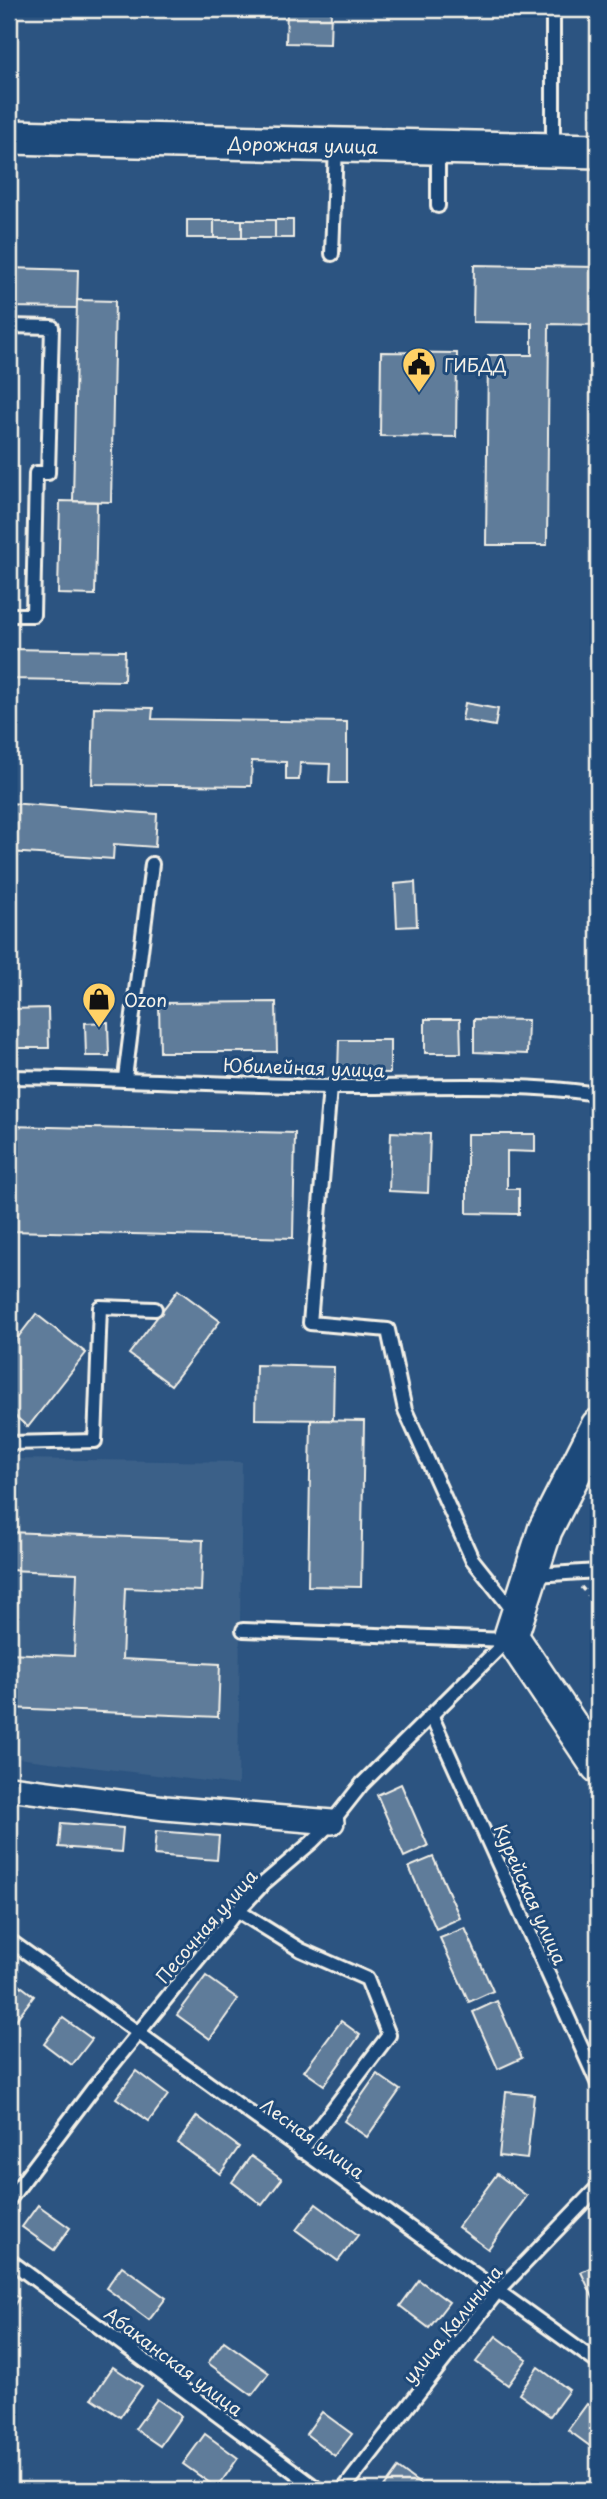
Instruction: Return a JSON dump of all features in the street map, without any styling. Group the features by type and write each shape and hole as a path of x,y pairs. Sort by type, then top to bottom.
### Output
{"street":[{"name":"Дорожная улица","path":"9,137 598,151"},
{"path":"598,1426 545,1530 512,1631 598,1766"},
{"path":"9,1788 164,1808 332,1822"}],"lane":[{"path":"553,9 553,150"},
{"path":"332,254 336,145"},
{"path":"438,147 438,206"},
{"path":"9,326 52,327 48,473 36,473 33,615 9,615"},
{"path":"125,1079 152,864"},
{"name":"Юбилейная улица","path":"9,1077 330,1087 558,1088 598,1094"},
{"path":"243,1630 512,1631 472,1559 405,1410 388,1331 310,1323 330,1087"},
{"path":"9,1443 95,1441 100,1307 155,1309"},
{"path":"531,1575 598,1571"},
{"name":"Песочная улица","path":"9,2200 238,1911 264,1883 332,1822 362,1784 432,1717 512,1631"},
{"name":"Курейская улица","path":"432,1717 598,2084"},
{"path":"238,1911 301,1950 368,1979 389,2035 301,2151"},
{"name":"Лесная улица","path":"9,1940 598,2363"},
{"name":"улица Калинина","path":"343,2490 497,2292 598,2187"},
{"name":"Абаканская улица","path":"9,2260 319,2490"}],"shaded area":[{"path":"9,1459 242,1462 238,1785 9,1757"}],"building":[{"path":"287,9 331,9 330,44 286,43"},
{"path":"187,220 214,220 214,238 187,238"},
{"path":"214,220 242,220 242,238 214,238"},
{"path":"242,220 275,220 275,238 242,238"},
{"path":"275,220 293,220 293,238 275,238"},
{"path":"474,265 598,267 598,325 549,324 547,545 486,545 488,355 532,355 532,323 473,322"},
{"path":"9,268 78,270 77,308 9,307"},
{"path":"77,300 115,301 111,502 73,501"},
{"name":"ГИБДД","path":"381,352 457,353 456,437 380,436"},
{"path":"60,501 97,502 95,595 58,594"},
{"path":"9,649 125,651 124,681 9,679"},
{"path":"465,703 498,709 495,726 462,720"},
{"path":"94,707 153,708 152,719 347,722 347,783 329,783 330,764 300,763 299,780 286,780 286,762 252,761 251,786 92,784"},
{"path":"9,803 157,814 155,847 114,844 113,859 9,852"},
{"path":"415,882 417,926 397,927 395,884"},
{"path":"276,1002 277,1052 160,1052 159,1003"},
{"path":"48,1008 49,1048 9,1048 9,1009"},
{"path":"425,1019 460,1019 461,1053 425,1053"},
{"path":"474,1019 528,1020 527,1054 474,1052"},
{"path":"108,1022 109,1056 86,1056 85,1023"},
{"path":"339,1040 390,1040 390,1073 338,1072"},
{"path":"9,1126 295,1133 293,1238 9,1231"},
{"path":"391,1132 430,1134 428,1193 389,1191"},
{"path":"467,1134 535,1134 535,1152 507,1151 507,1189 519,1189 519,1214 467,1213"},
{"path":"178,1290 220,1321 171,1385 129,1354"},
{"path":"36,1314 86,1353 28,1427 9,1411 9,1349"},
{"path":"256,1365 334,1367 333,1420 255,1419"},
{"path":"311,1420 364,1421 361,1587 308,1586"},
{"path":"9,1532 203,1540 201,1591 125,1588 122,1659 220,1664 218,1717 9,1708 9,1653 74,1656 77,1573 9,1570"},
{"path":"401,1784 428,1846 404,1857 377,1795"},
{"path":"9,1818 16,1819 14,1843 9,1842"},
{"path":"61,1823 123,1828 121,1852 59,1847"},
{"path":"156,1831 219,1836 217,1860 154,1855"},
{"path":"433,1857 460,1918 436,1929 409,1867"},
{"path":"465,1928 493,1991 469,2002 440,1938"},
{"path":"206,1976 238,1999 210,2039 177,2015"},
{"path":"9,1977 34,1996 14,2022 9,2018"},
{"path":"497,2001 522,2058 498,2069 473,2012"},
{"path":"63,2018 92,2039 72,2065 44,2044"},
{"path":"341,2021 360,2035 324,2085 304,2071"},
{"path":"136,2071 168,2095 149,2121 116,2098"},
{"path":"377,2074 400,2090 367,2137 344,2121"},
{"path":"506,2092 534,2095 527,2159 499,2156"},
{"path":"197,2116 239,2147 220,2174 178,2143"},
{"path":"251,2156 282,2179 262,2205 232,2182"},
{"path":"497,2174 527,2196 488,2249 458,2227"},
{"path":"316,2204 358,2235 338,2261 296,2230"},
{"path":"38,2205 70,2228 54,2250 22,2227"},
{"path":"598,2264 598,2308 581,2272"},
{"path":"122,2266 166,2298 149,2320 106,2288"},
{"path":"419,2280 449,2302 429,2328 400,2306"},
{"path":"9,2290 19,2298 9,2312"},
{"path":"496,2336 527,2359 508,2385 476,2362"},
{"path":"224,2341 269,2373 252,2395 208,2363"},
{"path":"113,2367 142,2386 120,2417 92,2398"},
{"path":"538,2367 569,2390 550,2416 519,2394"},
{"path":"157,2399 181,2416 160,2446 135,2429"},
{"path":"587,2404 598,2412 598,2452 568,2430"},
{"path":"322,2412 352,2434 335,2456 306,2434"},
{"path":"205,2434 238,2458 217,2488 183,2464"},
{"path":"398,2468 428,2490 382,2490"}],"place":[{"name":"ГИБДД","path":"419,394"},
{"name":"Ozon","path":"99,1029"}]}
